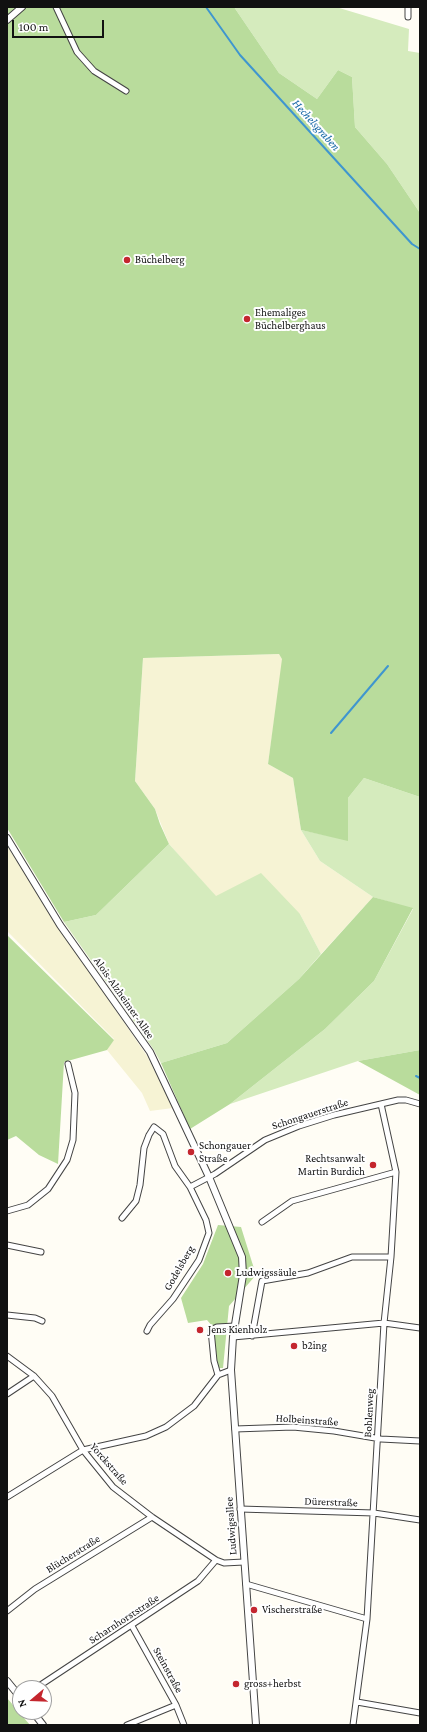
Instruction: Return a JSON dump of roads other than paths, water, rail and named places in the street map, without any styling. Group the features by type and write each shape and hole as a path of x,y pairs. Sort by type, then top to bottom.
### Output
{"street":[{"path":"7,20 22,7"},
{"path":"56,7 77,52 94,71 126,91"},
{"path":"408,7 408,17"},
{"name":"Alois-Alzheimer-Allee","path":"7,838 60,924 150,1052 209,1177"},
{"path":"7,1211 28,1205 48,1189 67,1160 73,1140 75,1093 68,1064"},
{"name":"Schongauerstraße","path":"209,1177 264,1140 299,1126 334,1115 382,1104 406,1100 420,1104"},
{"name":"Bohlenweg","path":"353,1725 367,1619 384,1323 396,1172 382,1104"},
{"name":"Godelsberg","path":"122,1218 136,1201 140,1185 144,1148 154,1127 162,1134 175,1166 190,1186 206,1220 209,1233 198,1260 173,1299 150,1325 147,1331"},
{"path":"262,1222 292,1201 396,1172"},
{"path":"190,1186 209,1177"},
{"name":"Ludwigsallee","path":"209,1177 242,1258 243,1275 233,1338 231,1370 256,1725"},
{"path":"7,1245 41,1252"},
{"path":"252,1336 262,1281 308,1273 352,1256 390,1257"},
{"path":"7,1314 35,1318 42,1321"},
{"path":"233,1338 384,1323 420,1328"},
{"path":"218,1375 214,1361 211,1330 217,1327 235,1326"},
{"name":"Yorckstraße","path":"7,1356 34,1376 52,1396 83,1450 113,1487 152,1517 216,1560 224,1563 244,1562"},
{"path":"7,1497 83,1450 146,1436 166,1427 194,1406 218,1375 231,1370"},
{"path":"7,1394 34,1376"},
{"name":"Holbeinstraße","path":"235,1429 293,1427 334,1431 378,1439 420,1441"},
{"name":"Dürerstraße","path":"240,1509 374,1513 420,1520"},
{"name":"Blücherstraße","path":"7,1611 35,1589 152,1517"},
{"name":"Scharnhorststraße","path":"48,1680 198,1581 216,1560"},
{"path":"246,1584 367,1619"},
{"name":"Steinstraße","path":"132,1626 176,1704 184,1725"},
{"path":"357,1702 420,1713"},
{"path":"127,1725 176,1704"}],"waterway":[{"name":"Hechelsgraben","path":"206,7 240,55 412,244 420,249"},
{"path":"331,733 388,666"},
{"path":"416,1076 420,1078"}],"place":[{"name":"Büchelberg","path":"127,260"},
{"name":"Ehemaliges Büchelberghaus","path":"247,319"},
{"name":"Schongauer Straße","path":"191,1152"},
{"name":"Rechtsanwalt Martin Burdich","path":"373,1165"},
{"name":"Ludwigssäule","path":"228,1273"},
{"name":"Jens Kienholz","path":"200,1330"},
{"name":"b2ing","path":"294,1346"},
{"name":"Vischerstraße","path":"254,1610"},
{"name":"gross+herbst","path":"236,1684"}]}
